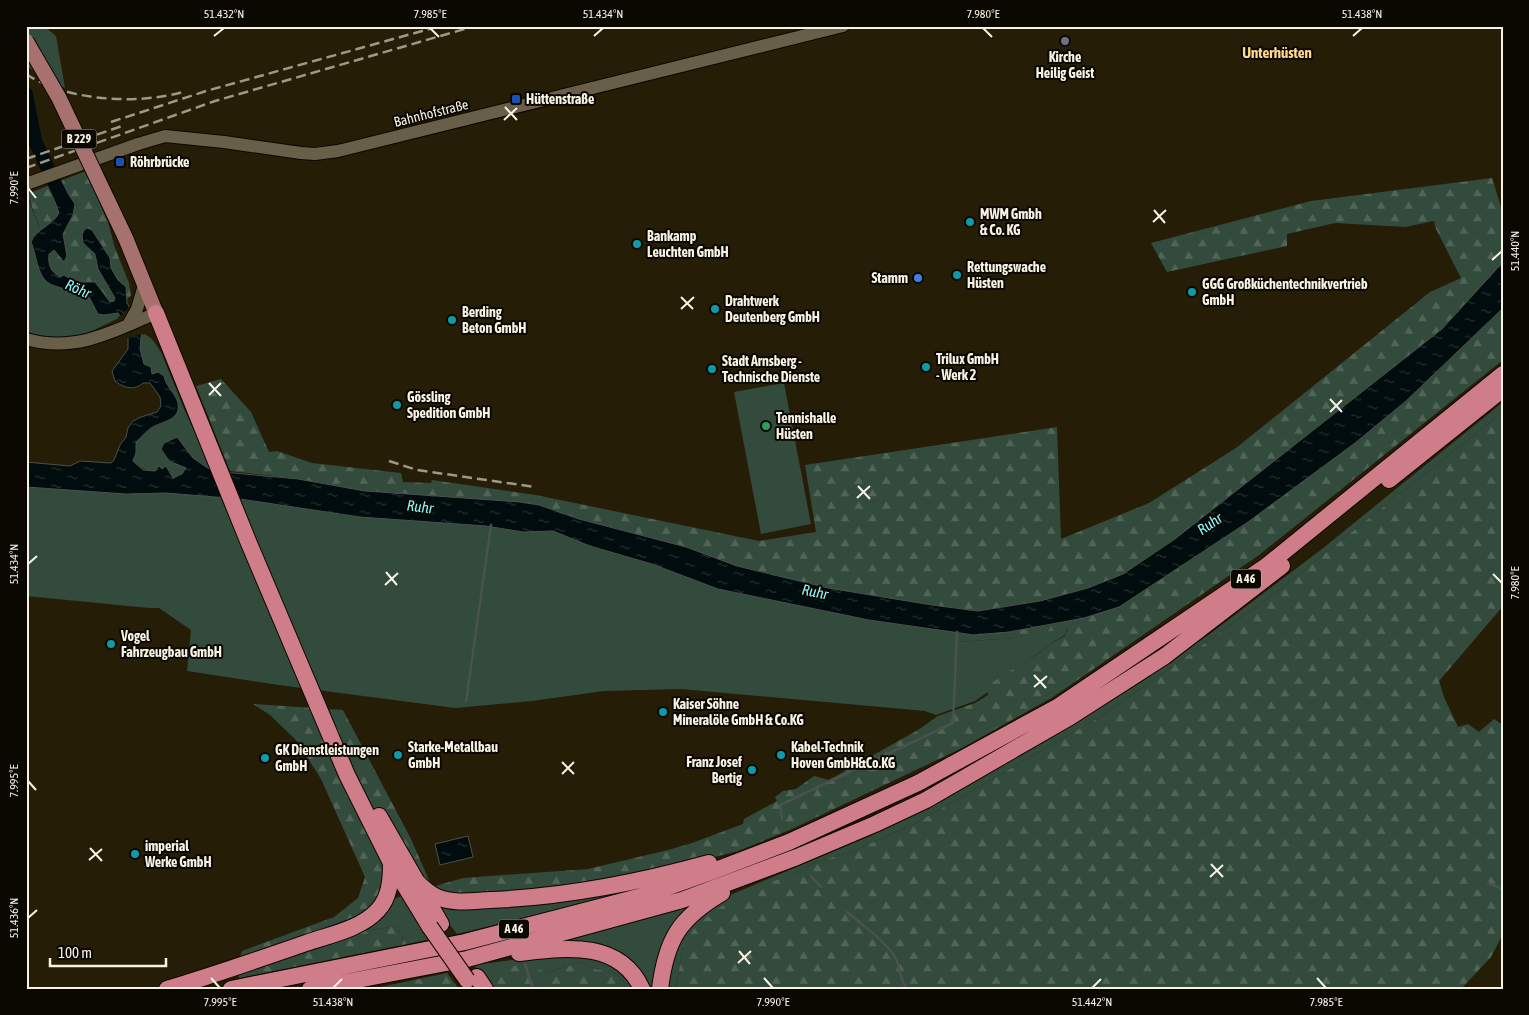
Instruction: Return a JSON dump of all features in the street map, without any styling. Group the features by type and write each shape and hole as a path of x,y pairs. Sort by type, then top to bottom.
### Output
{"highway":[{"path":"156,313 248,541 347,775 391,863 475,983"},
{"name":"A 46","path":"231,989 465,942 646,894 708,873 793,850 848,817 918,783 1059,706 1265,567 1503,374"},
{"name":"A 46","path":"310,989 467,958 682,900 793,850 926,800 1070,717 1165,656 1266,579 1503,389"},
{"path":"324,718 416,881 436,925"},
{"path":"416,881 436,897 447,900 509,899 558,895 655,878 741,854 778,840 793,850 789,866 723,892 696,910 679,927 668,946 660,989"},
{"path":"167,989 341,931 371,916 386,899 391,863"},
{"path":"467,958 552,949 588,949 605,954 622,964 638,980 642,989"}],"main road":[{"name":"B 229","path":"26,41 58,98 99,180 126,239 156,313"}],"street":[{"name":"Bahnhofstraße","path":"31,183 156,137 166,136 216,141 300,153 315,154 338,151 843,26"},
{"path":"128,325 137,309 144,285"},
{"path":"26,339 42,344 80,342 105,335 156,313"}],"green space":[{"path":"26,26 44,26 56,36 65,88 26,66"},
{"path":"86,171 108,222 115,248 129,283 131,296 127,299 126,287 118,280 111,268 110,258 92,230 87,228 83,242 95,254 98,269 115,299 114,301 110,302 95,282 75,282 64,275 60,277 49,265 49,254 54,250 73,215 50,187 60,213 57,218 41,231 27,194"},
{"path":"1492,178 1501,207 1503,206 1503,262 1442,329 1175,539 1123,574 1088,588 1040,601 978,611 828,588 737,566 686,547 579,519 539,505 365,491 298,479 230,471 196,386 221,379 251,412 269,452 277,451 312,463 401,473 403,482 431,483 432,480 536,495 759,541 816,532 805,465 1057,427 1061,539 1149,503 1236,448 1430,292 1461,278 1436,229 1434,221 1405,227 1335,223 1287,234 1287,246 1167,272 1151,243 1311,201"},
{"path":"26,194 41,231 33,237 31,242 36,252 36,259 63,288 75,294 88,295 98,314 118,313 121,317 94,330 66,340 26,334"},
{"path":"1503,308 1503,360 1259,555 1053,697 962,748 792,829 738,851 660,871 537,892 458,896 383,886 378,900 367,912 239,961 242,951 334,917 358,898 365,877 321,779 297,741 270,715 253,704 343,710 411,839 432,887 463,878 588,869 692,843 743,824 744,819 777,801 775,797 783,791 796,789 814,776 829,780 918,730 938,716 975,703 988,695 988,687 1065,636 1068,628 1013,638 959,642 960,633 973,635 1084,618 1119,607 1248,522 1355,443 1406,401"},
{"path":"145,334 152,339 161,352 212,471 193,458 177,437 186,468 182,474 173,478 162,469 146,470 133,461 136,453 136,442 151,428 161,424 177,399 165,383 152,374 144,365 140,349 141,335"},
{"name":"Tennishalle Hüsten","path":"784,383 811,524 761,534 734,392"},
{"path":"1503,402 1503,412 1275,593 1102,716 914,824 851,852 816,862 794,873 683,945 676,989 627,989 622,978 608,970 598,970 581,962 545,973 490,979 495,989 491,989 474,965 563,953 563,942 688,906 698,914 723,898 870,836 946,799 1140,683 1211,633 1322,549"},
{"path":"1503,412 1503,606 1439,681 1458,727 1468,724 1479,732 1494,719 1503,725 1503,934 1491,957 1461,989 676,989 683,945 696,926 717,909 755,889 816,862 851,852 914,824 1102,716 1275,593"},
{"path":"26,487 126,494 166,493 240,499 360,517 486,526 523,532 553,531 590,546 652,564 718,589 869,620 960,633 960,642 1013,638 1068,627 1065,635 988,687 988,692 975,701 936,715 925,711 681,689 604,691 532,701 455,708 279,685 187,671 191,630 159,608 26,596"},
{"path":"620,891 620,895 457,934 431,900"},
{"path":"405,895 431,939 407,944 395,926 352,933 390,900"},
{"path":"395,926 407,944 239,978 238,974 352,933"},
{"path":"581,962 598,970 608,970 622,978 627,989 495,989 490,979 491,974 501,968 531,963 545,973"},
{"path":"447,973 459,989 371,989"}],"water":[{"name":"Ruhr","path":"62,184 75,204 73,215 63,234 67,256 64,262 54,250 49,254 50,267 60,277 64,275 75,282 95,282 110,302 114,301 115,298 98,269 95,254 83,243 82,235 84,230 87,228 92,230 110,258 111,268 118,280 126,287 127,303 142,328 140,349 144,364 151,367 152,374 158,372 164,376 166,383 177,400 178,407 174,416 151,428 136,442 136,453 133,461 143,470 155,471 159,466 162,469 166,466 173,478 182,474 186,468 169,461 161,449 164,443 177,437 193,458 212,471 298,479 365,491 539,505 579,519 686,547 737,566 828,588 978,611 1040,601 1088,588 1123,574 1175,539 1442,329 1503,262 1503,308 1406,401 1355,443 1248,522 1119,607 1084,618 1009,632 973,635 869,620 718,589 652,564 590,546 553,531 523,532 486,526 360,517 240,499 166,493 126,494 26,487 26,462 70,466 80,461 111,463 133,421 157,412 161,406 160,397 150,383 143,383 129,388 115,381 112,371 128,349 128,334 124,321 118,313 98,314 88,295 76,293 51,284 41,274 31,242 59,213 50,187"},
{"path":"468,836 473,857 440,865 435,844"}],"pier":[{"path":"130,304 140,314 145,328 144,333 125,339 126,334 118,317 127,310"}],"waterway":[{"name":"Röhr","path":"26,94 35,141 63,201"},
{"path":"466,702 491,525"},
{"path":"782,819 780,805 953,723 957,632"},
{"path":"811,876 821,887"},
{"path":"1488,883 1503,889"},
{"path":"847,912 874,934 892,953 898,963 907,989"},
{"path":"525,964 533,989"}],"railway":[{"path":"111,122 206,91 440,26"},
{"path":"26,168 215,101 475,26"},
{"path":"26,74 42,83 61,90 102,98 145,98 183,92"},
{"path":"26,159 125,125"},
{"path":"389,461 417,470 535,487"}],"place":[{"name":"Kirche Heilig Geist","path":"1065,41"},
{"name":"Hüttenstraße","path":"516,99"},
{"name":"Röhrbrücke","path":"120,162"},
{"name":"MWM Gmbh & Co. KG","path":"970,222"},
{"name":"Bankamp Leuchten GmbH","path":"637,244"},
{"name":"Rettungswache Hüsten","path":"957,275"},
{"name":"Stamm","path":"918,278"},
{"name":"GGG Großküchentechnikvertrieb GmbH","path":"1192,292"},
{"name":"Drahtwerk Deutenberg GmbH","path":"715,309"},
{"name":"Berding Beton GmbH","path":"452,320"},
{"name":"Trilux GmbH - Werk 2","path":"926,367"},
{"name":"Stadt Arnsberg - Technische Dienste","path":"712,369"},
{"name":"Gössling Spedition GmbH","path":"397,405"},
{"name":"Tennishalle Hüsten","path":"766,426"},
{"name":"Vogel Fahrzeugbau GmbH","path":"111,644"},
{"name":"Kaiser Söhne Mineralöle GmbH & Co.KG","path":"663,712"},
{"name":"Starke-Metallbau GmbH","path":"398,755"},
{"name":"Kabel-Technik Hoven GmbH&Co.KG","path":"781,755"},
{"name":"GK Dienstleistungen GmbH","path":"265,758"},
{"name":"Franz Josef Bertig","path":"752,770"},
{"name":"imperial Werke GmbH","path":"135,854"}],"district":[{"name":"Unterhüsten","path":"1277,53"}]}
